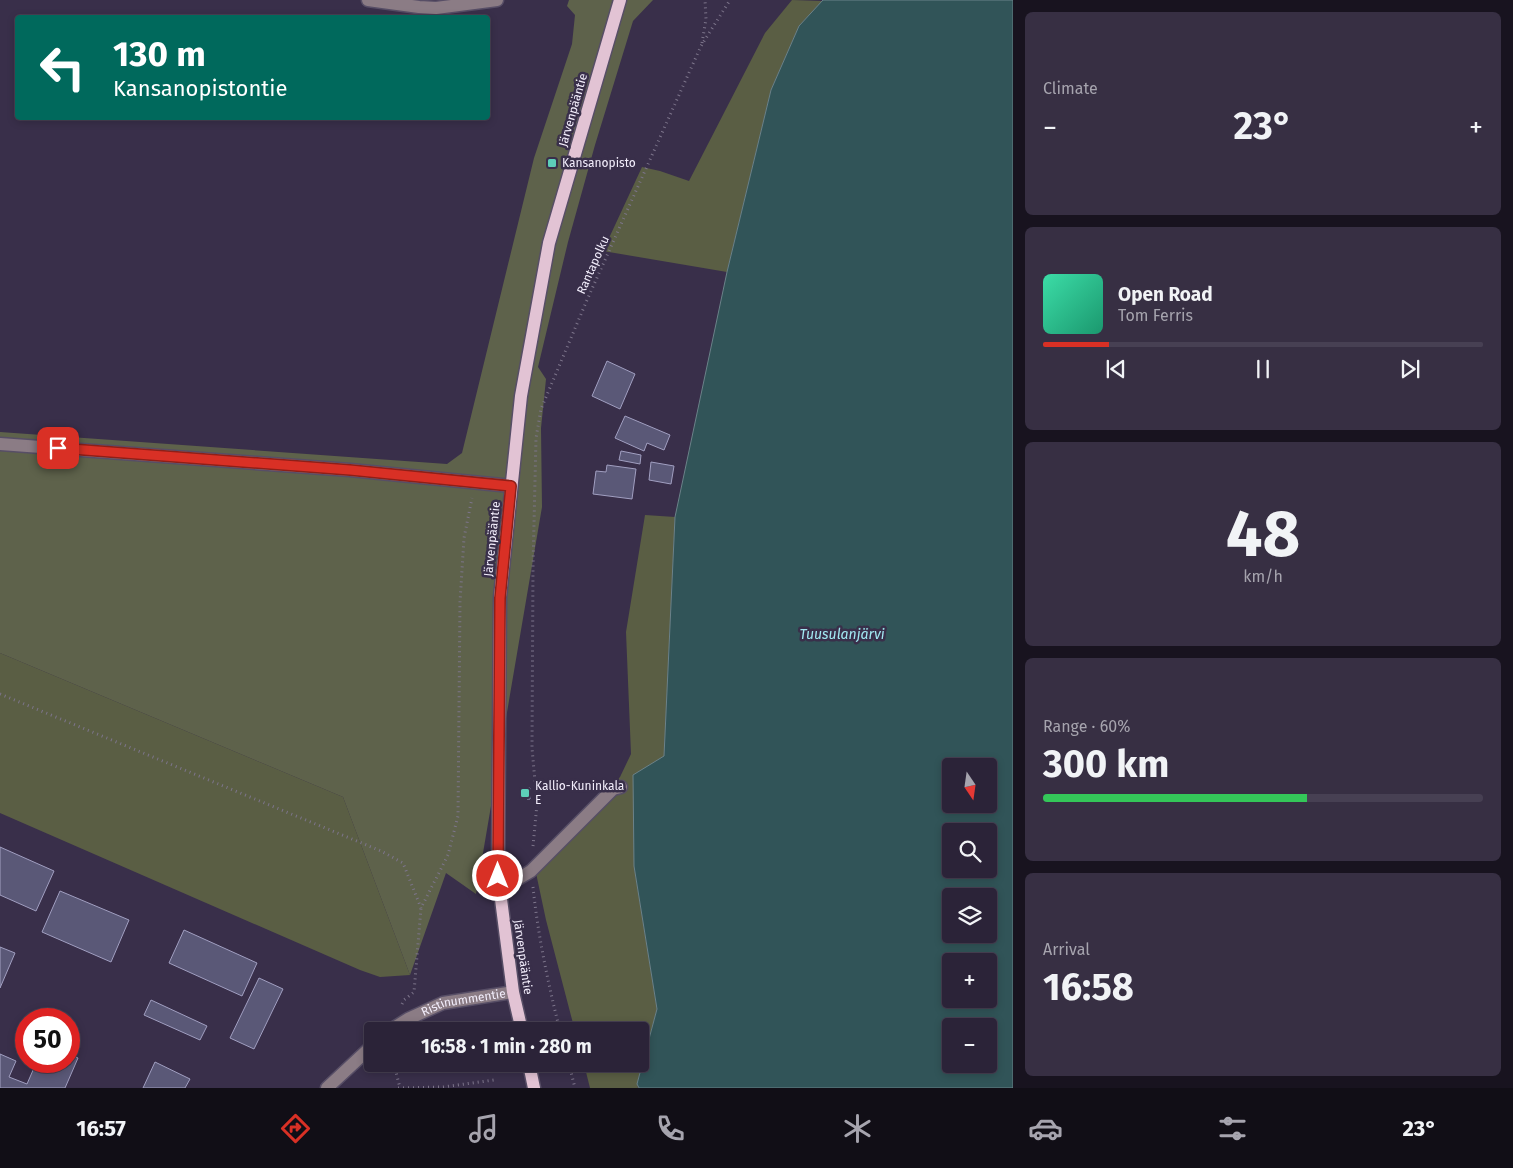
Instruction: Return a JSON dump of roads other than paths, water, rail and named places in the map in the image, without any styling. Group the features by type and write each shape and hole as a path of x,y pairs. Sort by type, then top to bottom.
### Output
{"main road":[{"name":"Järvenpääntie","path":"520,1022 513,992 499,890 497,792 500,598 520,396 549,243 620,0"},
{"path":"531,1072 534,1088"}],"street":[{"path":"368,0 436,8 497,0"},
{"path":"0,444 350,470 511,486"},
{"path":"499,890 531,872 613,789 621,787"},
{"name":"Ristinummentie","path":"403,1022 443,1003 513,992"},
{"path":"327,1088 364,1053"}],"water":[{"name":"Tuusulanjärvi","path":"823,0 1013,0 1013,1088 639,1088 637,1084 640,1072 649,1072 649,1039 657,1009 634,866 633,775 664,756 675,517 727,272 771,90 799,26"}],"place":[{"name":"Kansanopisto","path":"552,163"},
{"name":"Kallio-Kuninkala E","path":"525,793"}]}
